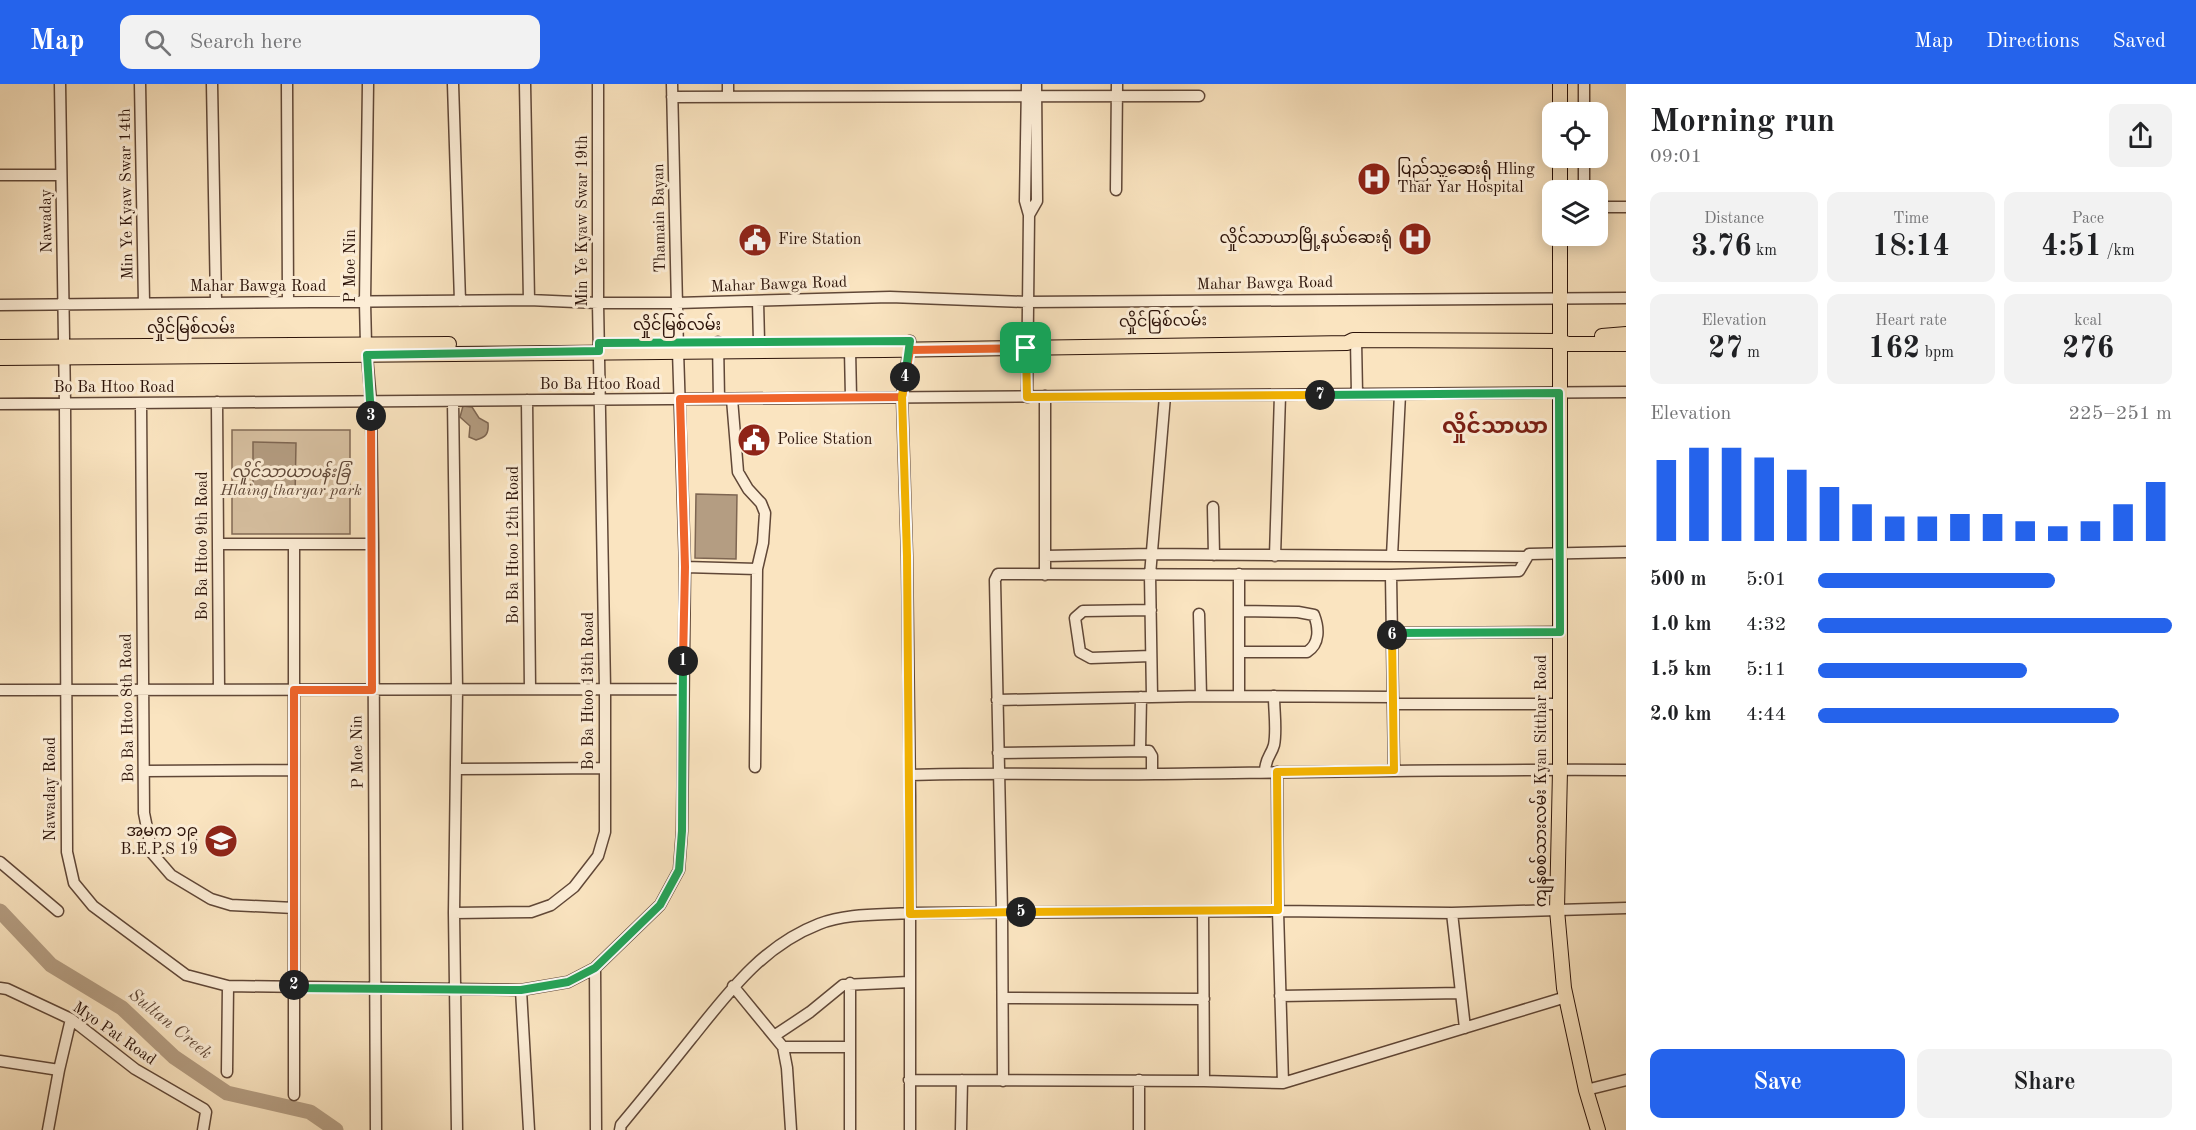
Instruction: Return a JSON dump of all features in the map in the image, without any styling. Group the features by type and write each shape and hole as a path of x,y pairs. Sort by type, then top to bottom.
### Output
{"main road":[{"path":"1560,84 1560,102"},
{"name":"ကျန်စစ်သားလမ်း Kyan Sitthar Road","path":"1560,246 1560,770 1557,910 1566,998 1598,1130"},
{"name":"လှိုင်မြစ်လမ်း","path":"1559,341 1566,337 1626,334"},
{"name":"လှိုင်မြစ်လမ်း","path":"719,346 759,342 910,345 1026,344 1336,337 1348,337 1354,340 1559,341 1568,344 1626,344"},
{"name":"လှိုင်မြစ်လမ်း","path":"0,347 64,352 599,351 719,346 850,350 910,345"},
{"name":"လှိုင်မြစ်လမ်း","path":"0,358 64,352"}],"street":[{"name":"Nawaday","path":"60,84 64,352"},
{"name":"Min Ye Kyaw Swar 14th","path":"140,84 144,303"},
{"path":"212,84 216,302"},
{"path":"287,84 288,302"},
{"name":"P Moe Nin","path":"368,84 365,302 371,401 373,544 376,1130"},
{"path":"453,84 460,301"},
{"path":"525,84 529,300"},
{"name":"Min Ye Kyaw Swar 19th","path":"598,84 599,351"},
{"name":"Thamain Bayan","path":"672,84 685,567 683,689"},
{"path":"728,84 728,97"},
{"path":"866,84 867,96"},
{"path":"1584,84 1584,102"},
{"path":"672,97 867,96 1032,90 1117,90 1199,96"},
{"path":"1027,397 1029,215 1037,201 1032,90"},
{"path":"1116,190 1117,90"},
{"path":"0,175 61,175"},
{"path":"1608,207 1626,207"},
{"name":"Mahar Bawga Road","path":"0,305 529,300 677,303 890,297 1027,302 1626,298"},
{"path":"758,301 759,342"},
{"path":"1354,340 1357,394"},
{"path":"910,345 902,397 910,775 910,1130"},
{"path":"718,399 719,346"},
{"path":"850,350 851,398"},
{"name":"Bo Ba Htoo 13th Road","path":"454,913 531,912 551,905 574,887 597,856 605,832 599,351"},
{"name":"Nawaday Road","path":"64,352 67,852 74,883 93,906 186,975 228,986 521,990 568,982 595,968 660,905 679,870 682,831 683,689"},
{"name":"Bo Ba Htoo Road","path":"0,404 1626,392"},
{"path":"1392,556 1400,394"},
{"path":"1275,556 1281,395"},
{"path":"1045,396 1045,575"},
{"path":"1140,750 1151,656 1150,575 1165,396"},
{"path":"732,399 738,472 748,489 762,503 765,513 763,543 757,569 754,767"},
{"name":"Bo Ba Htoo 12th Road","path":"528,400 530,689"},
{"path":"453,401 457,689 454,913 457,1130"},
{"name":"Bo Ba Htoo 9th Road","path":"218,402 219,690"},
{"name":"Bo Ba Htoo 8th Road","path":"141,403 144,813 152,854 171,875 211,899 231,905 294,908"},
{"path":"1213,507 1214,555"},
{"path":"294,543 294,1095"},
{"path":"218,544 373,544"},
{"path":"1045,556 1152,554 1526,557 1529,554 1560,552 1626,552"},
{"path":"1003,1081 995,580 998,574 1390,575 1519,571 1526,557"},
{"path":"685,567 757,569"},
{"path":"1239,573 1239,696"},
{"path":"1390,575 1394,770"},
{"path":"1151,610 1083,611 1075,618 1080,652 1091,658 1151,656"},
{"path":"1239,610 1298,612 1314,615 1317,639 1313,648 1307,652 1239,652"},
{"path":"1199,614 1201,696"},
{"path":"1392,633 1560,632"},
{"path":"0,690 683,689"},
{"path":"997,700 1274,696 1560,704"},
{"path":"1265,772 1265,761 1273,748 1275,739 1274,696"},
{"path":"998,753 1140,750 1152,753 1152,774"},
{"path":"456,769 605,768"},
{"path":"145,771 294,770"},
{"path":"910,775 998,772 1152,774 1394,770 1626,770"},
{"path":"1277,772 1283,1083"},
{"path":"0,862 58,911"},
{"path":"620,1130 621,1125 733,986 761,957 791,936 821,923 855,916 1002,912 1278,910 1452,913 1626,909"},
{"path":"1203,912 1204,1081"},
{"path":"1452,913 1465,1028"},
{"path":"595,968 596,1130"},
{"path":"774,1036 843,985 909,982"},
{"path":"850,984 850,1130"},
{"path":"227,1072 228,986"},
{"path":"733,986 783,1047 788,1068 791,1130"},
{"name":"Myo Pat Road","path":"0,987 71,1019 135,1069 204,1109 206,1113 203,1130"},
{"path":"521,990 529,1130"},
{"path":"1280,996 1461,993"},
{"path":"1003,998 1204,999"},
{"path":"909,1080 1139,1080 1283,1083 1566,998"},
{"path":"48,1130 58,1070 71,1019"},
{"path":"783,1047 850,1047"},
{"path":"0,1061 58,1070"},
{"path":"961,1130 962,1080"},
{"path":"1139,1080 1139,1130"},
{"path":"1587,1090 1626,1080"}],"green space":[{"name":"လှိုင်သာယာပန်းခြံ Hlaing tharyar park","path":"232,430 350,430 350,534 232,534"}],"shaded area":[{"path":"463,406 472,407 479,418 488,423 488,430 484,436 476,440 469,437 470,426 460,417"},
{"path":"253,442 296,443 295,497 253,497"},
{"path":"696,494 737,495 736,559 695,558"}],"waterway":[{"name":"Sultan Creek","path":"0,911 51,965 122,1008 174,1057 227,1093 310,1112 336,1130"}],"place":[{"name":"ပြည်သူ့ဆေးရုံ Hling Thar Yar Hospital","path":"1374,179"},
{"name":"လှိုင်သာယာမြို့နယ်ဆေးရုံ","path":"1415,239"},
{"name":"Fire Station","path":"755,240"},
{"name":"Police Station","path":"754,440"},
{"name":"အမက ၁၉ B.E.P.S 19","path":"221,841"}],"district":[{"name":"လှိုင်သာယာ","path":"1495,427"}],"route":[{"path":"1026,348 910,350 902,397 680,399 685,567 682,831 679,870 660,905 595,968 568,982 521,990 294,988 294,690 372,690 371,401 367,355 599,351 599,343 910,341 902,397 907,556 910,914 1278,910 1277,772 1394,770 1392,633 1560,632 1559,393 1027,397 1026,348"}]}
